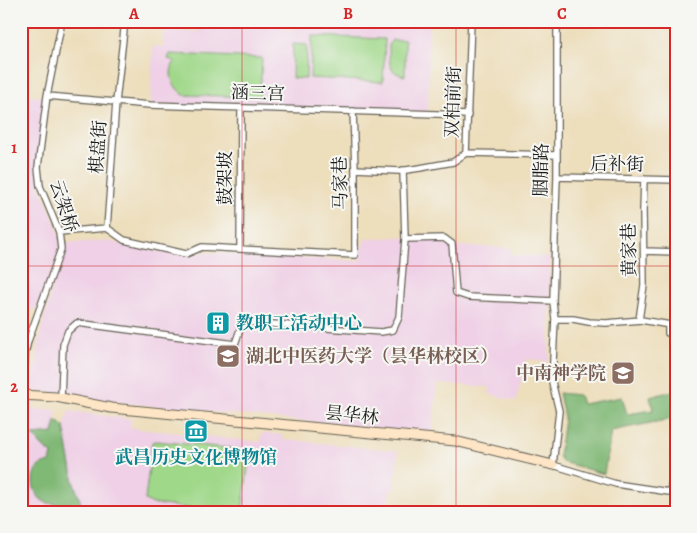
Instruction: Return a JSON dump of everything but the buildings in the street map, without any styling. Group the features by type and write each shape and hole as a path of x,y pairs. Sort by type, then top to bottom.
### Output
{"street":[{"name":"云架桥","path":"22,395 25,354 61,249 59,232 40,186 38,167 48,96 62,21"},
{"name":"棋盘街","path":"107,228 116,102 125,21"},
{"name":"双柏前街","path":"471,21 466,153 557,156"},
{"name":"胭脂路","path":"554,465 559,411 552,382 557,178 557,21"},
{"path":"597,21 676,23"},
{"name":"涵三宫","path":"48,96 150,105 468,115"},
{"name":"鼓架坡","path":"240,249 241,108"},
{"name":"马家巷","path":"240,249 355,255 353,111"},
{"path":"355,169 403,170 453,162 466,153"},
{"path":"61,398 63,345 68,331 77,323 235,344 241,327 246,322 381,332 393,330 399,317 405,239 403,170"},
{"name":"后补街","path":"557,178 676,180"},
{"name":"黄家巷","path":"639,320 644,285 644,179"},
{"path":"59,232 107,228 124,240 186,254 202,246 240,249"},
{"path":"405,239 444,238 452,244 456,292 468,297 553,301"},
{"path":"644,251 676,252"},
{"path":"555,319 606,323 639,320 676,326"},
{"name":"昙华林","path":"22,395 61,398 111,408 455,441 554,465 616,484 673,492"},
{"path":"673,492 676,458"}],"shaded area":[{"path":"200,21 282,21 282,28 298,29 298,21 331,21 358,24 358,21 429,21 428,113 150,105 153,46 163,47 163,31 199,32"},
{"path":"21,96 47,96 38,167 40,186 59,232 61,249 37,309 21,309"},
{"name":"湖北中医药大学（昙华林校区）","path":"436,235 451,248 457,246 511,248 511,255 550,257 549,362 526,359 516,401 489,394 490,387 437,384 432,434 102,401 32,390 41,331 63,243 107,241 161,252 220,253 359,261 365,239"},
{"path":"21,409 56,410 53,434 42,446 52,454 50,462 40,465 57,504 63,505 68,512 21,512"},
{"path":"68,411 131,419 130,428 260,442 262,433 282,435 282,439 398,451 394,490 390,490 386,512 84,512 74,483 64,426"}],"green space":[{"path":"312,36 385,39 383,82 310,78"},
{"path":"392,40 405,40 405,76 395,72 390,65 389,45"},
{"path":"293,44 307,45 306,79 292,78"},
{"path":"170,54 262,58 260,97 184,95 176,88 172,80 171,71 175,61 168,59"},
{"path":"672,391 676,418 611,431 604,474 562,462 559,456 564,418 559,393 579,395 582,404 622,397 627,414 653,410 650,397"},
{"path":"56,421 64,426 74,483 84,512 68,512 63,505 47,503 38,497 35,492 33,481 36,470 40,465 50,462 52,454 33,435 53,433"},
{"path":"152,442 238,449 250,453 242,511 226,512 153,504 145,500"}],"place":[{"name":"教职工活动中心","path":"218,323"},
{"name":"湖北中医药大学（昙华林校区）","path":"228,356"},
{"name":"中南神学院","path":"623,373"},
{"name":"武昌历史文化博物馆","path":"196,431"}]}
